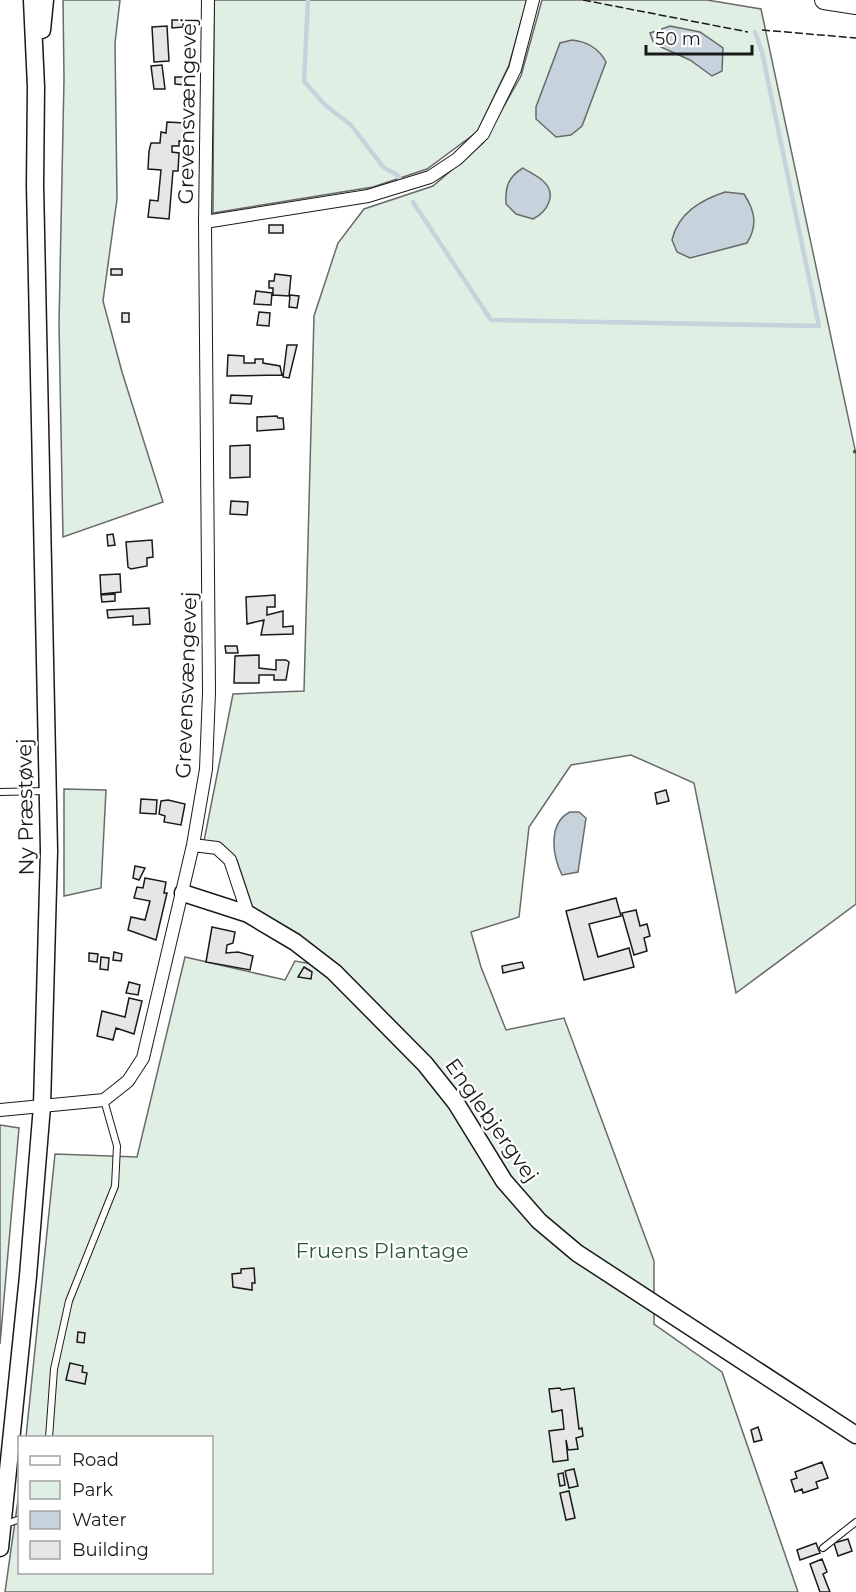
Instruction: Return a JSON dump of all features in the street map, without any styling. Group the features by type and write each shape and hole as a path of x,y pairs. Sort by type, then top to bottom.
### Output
{"main road":[{"path":"824,0 856,5"}],"street":[{"name":"Ny Præstøvej","path":"0,1548 42,1106 50,851 35,196 36,87 32,0"},
{"name":"Ny Præstøvej","path":"36,87 45,0"},
{"name":"Grevensvængevej","path":"104,1100 128,1081 143,1058 194,845 206,769 209,692 205,222 208,0"},
{"name":"Grevensvængevej","path":"205,222 368,196 430,177 457,159 483,134 515,69 533,0"},
{"path":"194,845 217,848 230,860 248,914"},
{"name":"Englebjergvej","path":"183,893 248,914 295,942 334,972 425,1064 456,1103 504,1181 554,1234 577,1253 856,1435"},
{"path":"0,1110 104,1100"}],"lane":[{"path":"0,792 48,791"},
{"path":"49,1436 54,1369 69,1301 115,1186 117,1146 104,1100"},
{"path":"3,1525 18,1520"},
{"path":"823,1548 854,1524 856,1533"}],"green space":[{"path":"63,0 120,0 115,43 117,199 103,301 122,372 163,502 63,537 59,324 64,79"},
{"path":"214,0 527,0 509,65 477,132 427,169 373,187 213,213"},
{"name":"Fruens Plantage","path":"542,0 707,0 761,9 856,454 856,904 736,993 694,783 631,755 571,765 529,827 519,917 471,932 481,967 506,1030 564,1018 654,1261 654,1324 722,1372 798,1592 5,1592 18,1500 18,1574 213,1574 213,1436 26,1436 55,1154 137,1157 185,957 285,980 295,961 341,969 254,911 237,860 222,844 204,841 233,694 304,691 314,316 338,243 364,209 433,186 483,143 521,76"},
{"path":"64,789 106,790 101,888 64,896"},
{"path":"0,1125 19,1128 0,1344"}],"water":[{"path":"670,26 700,32 723,48 722,71 712,76 690,60 654,44 650,33"},
{"path":"572,40 592,47 606,62 582,126 571,135 556,137 536,119 536,107 560,43"},
{"path":"523,168 541,179 550,191 549,202 543,212 533,219 516,214 506,204 508,183"},
{"path":"725,192 744,194 751,206 754,224 747,243 690,258 677,252 672,240 679,222 699,204"},
{"path":"570,812 579,812 586,818 578,872 562,875 554,849 555,831 563,817"}],"building":[{"path":"172,20 183,20 183,27 172,28"},
{"path":"167,26 169,61 154,62 152,27"},
{"path":"162,65 165,89 154,89 151,66"},
{"path":"175,77 186,77 186,85 175,84"},
{"path":"167,122 185,123 184,142 179,141 179,146 172,146 172,152 179,153 178,171 173,171 169,219 148,217 150,200 158,201 161,170 148,169 149,151 151,143 160,143 161,132 166,133"},
{"path":"269,225 283,225 283,233 269,233"},
{"path":"111,269 122,269 122,275 111,275"},
{"path":"275,274 291,276 289,296 273,295 273,288 269,288 269,281 274,281"},
{"path":"256,291 272,293 271,305 254,304"},
{"path":"290,295 299,296 297,308 289,307"},
{"path":"259,312 270,313 269,326 257,325"},
{"path":"122,313 129,313 129,322 122,322"},
{"path":"287,345 297,345 289,378 283,377"},
{"path":"228,355 244,356 244,363 255,363 255,359 263,359 263,363 280,366 282,375 227,376"},
{"path":"231,395 252,396 251,404 230,403"},
{"path":"257,417 283,418 284,429 257,431"},
{"path":"250,445 250,477 230,478 230,446"},
{"path":"231,501 248,502 247,515 230,514"},
{"path":"113,534 115,545 108,546 107,535"},
{"path":"152,540 153,557 147,558 147,566 131,569 128,567 126,542"},
{"path":"120,574 121,592 101,594 100,575"},
{"path":"115,594 115,601 102,602 101,595"},
{"path":"275,595 275,607 267,607 267,615 283,611 283,627 293,626 293,634 261,635 264,620 247,624 246,597"},
{"path":"149,608 150,624 133,625 133,616 108,618 107,610"},
{"path":"225,646 237,646 238,653 226,653"},
{"path":"259,655 259,668 276,670 276,660 289,662 286,680 274,680 274,675 259,675 259,683 234,683 235,656"},
{"path":"666,790 669,801 657,804 655,793"},
{"path":"141,799 157,800 156,814 140,813"},
{"path":"168,800 185,804 181,825 164,822 165,816 159,814 161,801"},
{"path":"135,866 145,868 139,880 133,878"},
{"path":"145,878 166,882 164,893 167,893 156,940 128,930 131,917 145,920 150,901 134,898 137,887 143,888"},
{"path":"616,898 621,916 589,924 598,957 629,948 634,967 584,980 566,911"},
{"path":"636,910 640,926 647,924 650,936 644,938 647,951 634,955 622,913"},
{"path":"212,927 235,932 233,943 227,945 226,953 238,952 253,956 250,970 206,962"},
{"path":"114,952 122,954 121,961 113,960"},
{"path":"89,953 98,954 97,962 89,961"},
{"path":"101,957 109,958 108,970 100,969"},
{"path":"522,962 524,968 503,973 502,966"},
{"path":"304,967 312,972 311,979 298,977"},
{"path":"129,982 140,985 138,995 126,993"},
{"path":"129,998 142,1001 134,1034 116,1028 113,1040 97,1036 102,1011 125,1017"},
{"path":"254,1268 255,1283 252,1283 252,1290 233,1287 232,1274 241,1273 241,1269"},
{"path":"78,1332 85,1333 84,1343 77,1342"},
{"path":"70,1363 83,1366 82,1372 87,1373 85,1384 66,1380"},
{"path":"560,1388 561,1390 574,1388 579,1429 582,1428 583,1436 576,1438 578,1449 568,1450 566,1440 568,1460 553,1462 549,1431 564,1429 562,1410 552,1412 549,1389"},
{"path":"758,1427 762,1440 754,1442 751,1430"},
{"path":"822,1462 828,1478 816,1482 818,1488 803,1493 802,1489 795,1492 791,1480 797,1478 795,1472"},
{"path":"574,1469 578,1486 569,1488 565,1471"},
{"path":"563,1473 565,1485 560,1486 558,1474"},
{"path":"569,1491 575,1518 566,1520 560,1493"},
{"path":"848,1539 852,1551 838,1556 834,1543"},
{"path":"816,1543 820,1553 800,1560 797,1550"},
{"path":"822,1559 827,1572 823,1574 830,1592 820,1592 810,1564"}],"waterway":[{"path":"308,0 304,81 324,104 351,125 384,168 396,174 401,180"},
{"path":"413,202 491,320 819,326 762,52 755,32"}],"hedge":[{"path":"855,450 856,454"}],"fence":[{"path":"583,0 748,32"},
{"path":"762,30 856,38"}]}
